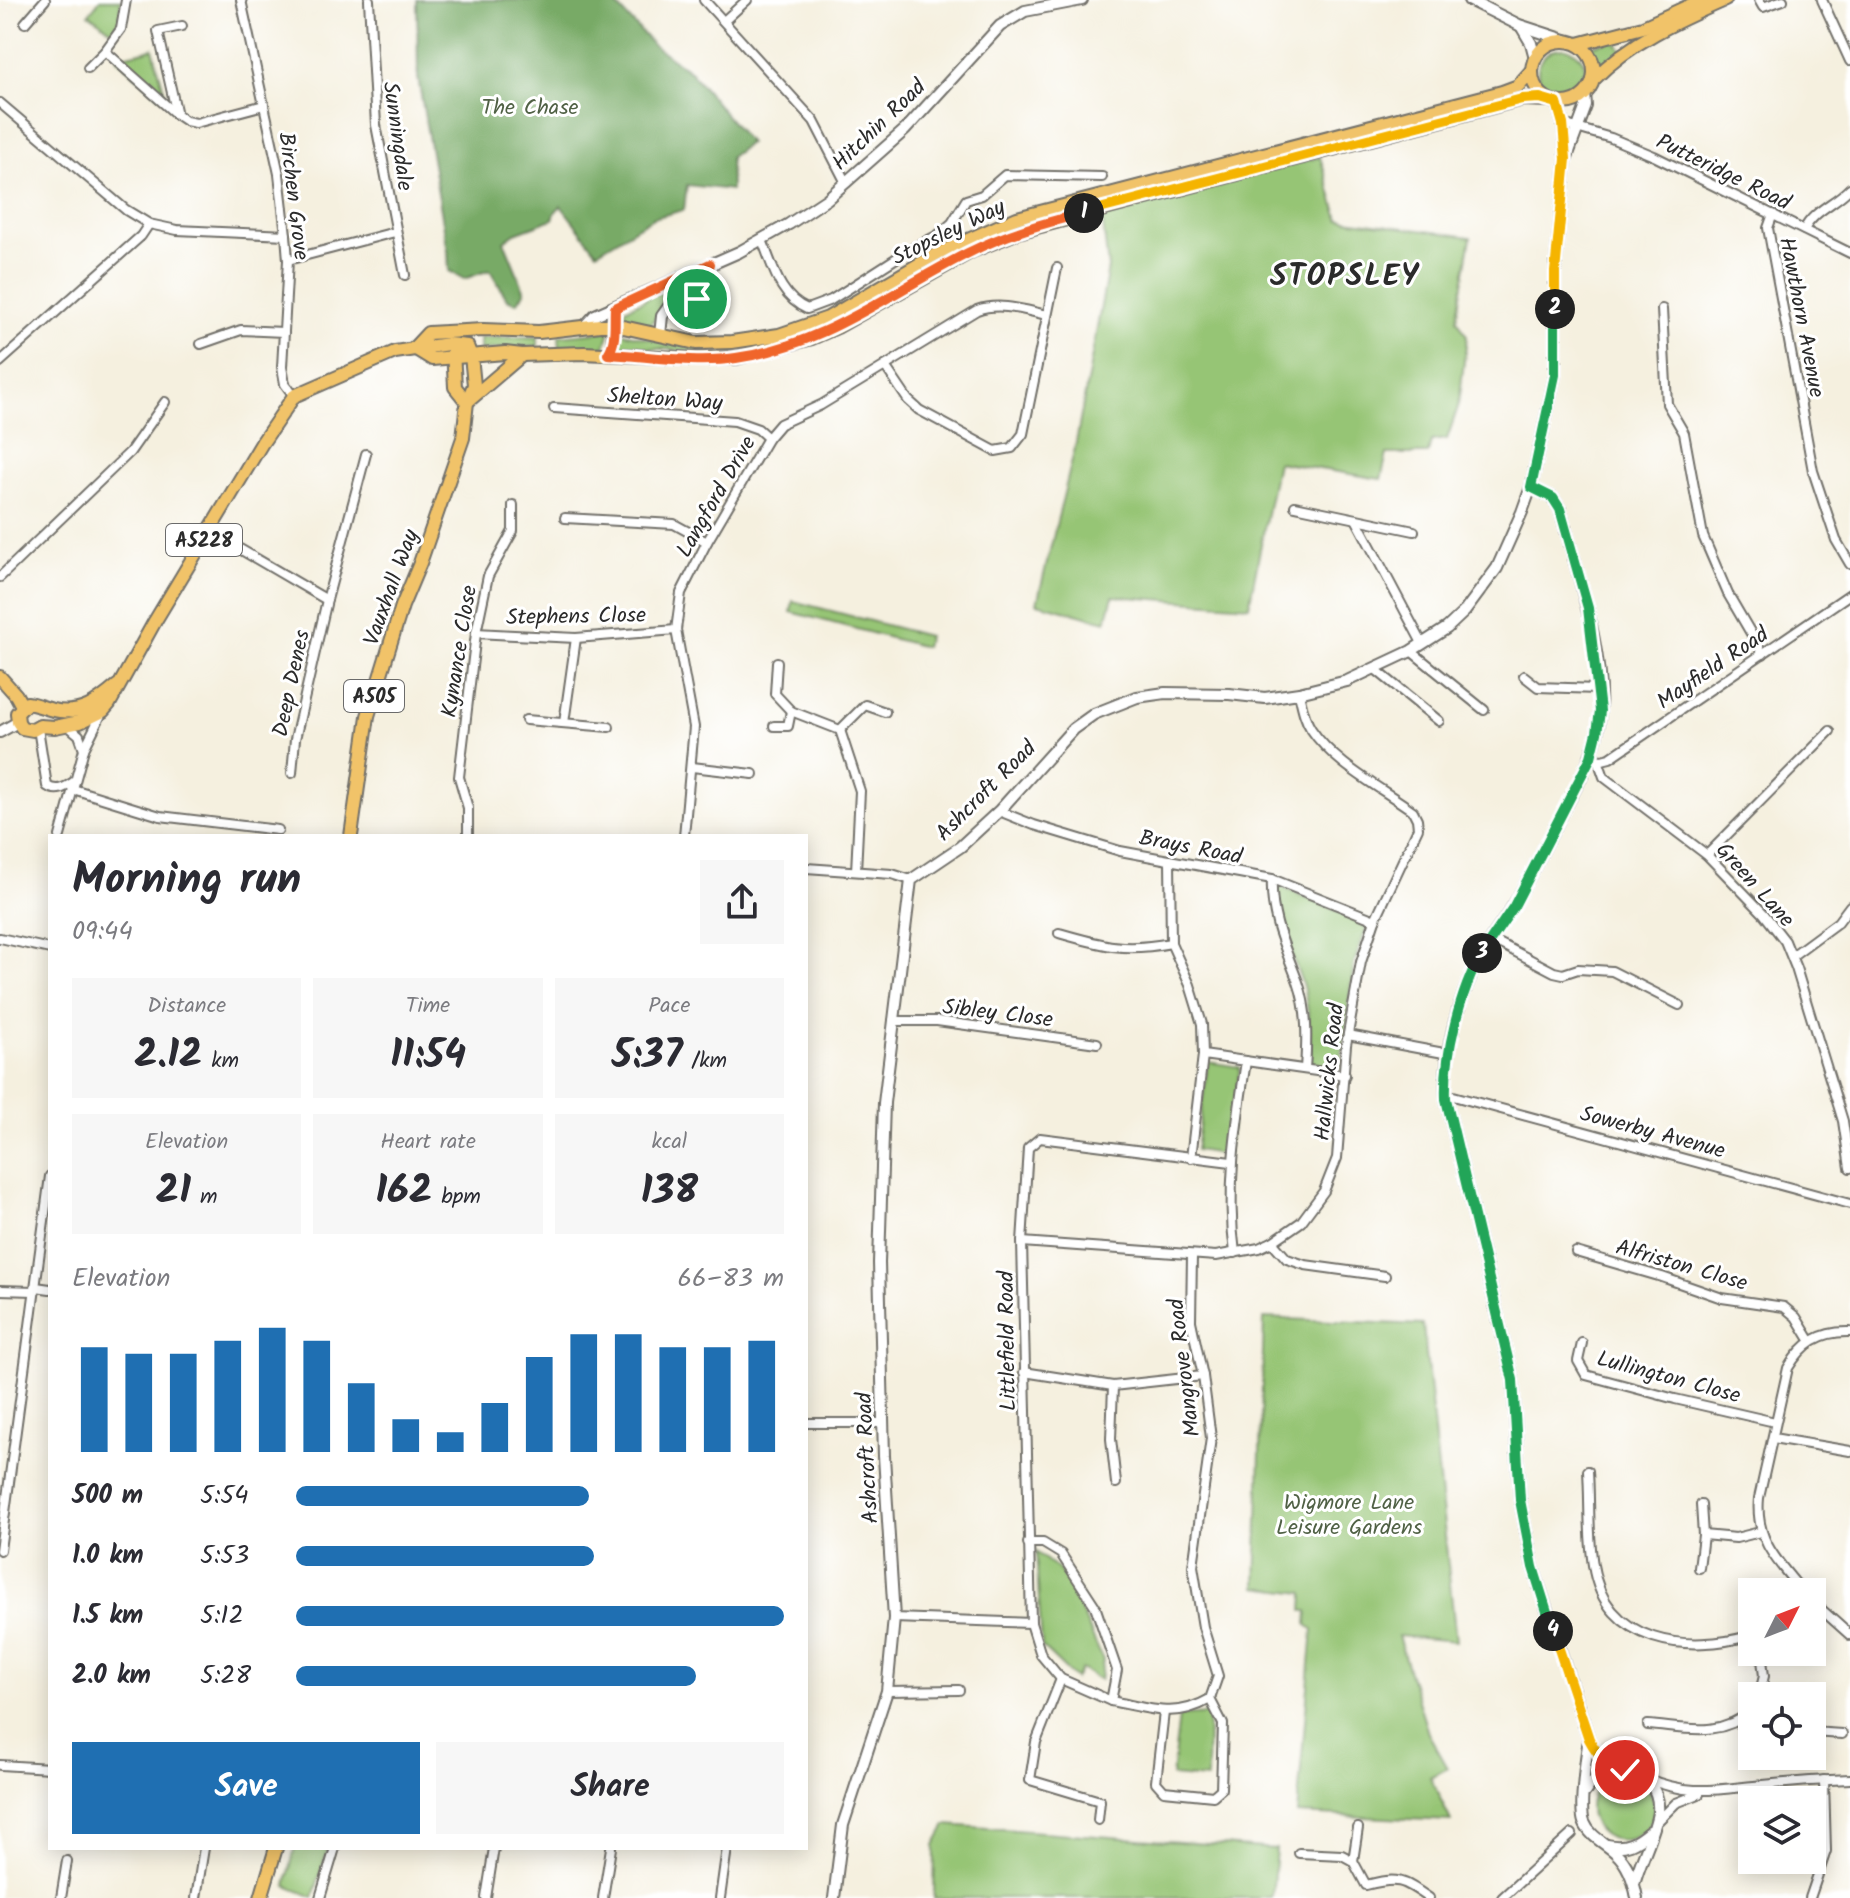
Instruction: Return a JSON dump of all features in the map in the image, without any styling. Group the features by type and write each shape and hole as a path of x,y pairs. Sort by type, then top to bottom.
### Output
{"main road":[{"path":"1702,0 1643,27 1547,45 1534,64 1533,85 1552,101 1572,102 1585,93 1607,66 1654,33 1725,0"},
{"path":"1571,42 1591,60 1593,80"},
{"name":"Stopsley Way","path":"470,331 539,332 614,325 696,343 779,335 828,318 937,254 1017,218 1502,92 1518,86 1534,64"},
{"name":"Stopsley Way","path":"471,356 505,353 736,358 837,327 959,258 1031,228 1522,99 1552,101"},
{"path":"294,396 395,352 414,348 428,333 470,331"},
{"path":"453,350 457,339 470,331"},
{"path":"414,348 432,359 453,350 471,356"},
{"name":"Vauxhall Way","path":"453,350 455,387 467,402"},
{"path":"467,402 522,355"},
{"name":"Vauxhall Way","path":"351,834 368,716 402,606 457,459 467,402 474,385 471,356"},
{"name":"A5228","path":"39,706 55,711 78,711 101,701 117,686 294,396"},
{"path":"0,677 22,706"},
{"name":"A5228","path":"103,711 115,697 117,686"},
{"path":"39,727 44,716 39,706 32,703 22,706 17,713 18,722 27,730 67,725 103,711"},
{"path":"261,1897 275,1850"}],"street":[{"path":"25,23 45,0"},
{"path":"88,68 121,29 126,0"},
{"name":"Birchen Grove","path":"241,0 279,174 288,260 283,376 294,396"},
{"name":"Sunningdale","path":"369,0 376,125 405,275"},
{"path":"704,0 814,121 846,183"},
{"path":"724,21 747,0"},
{"name":"Hitchin Road","path":"584,327 595,315 762,240 827,199 905,130 1000,26 1025,11 1082,0"},
{"path":"1469,0 1519,25 1571,42"},
{"path":"1759,0 1763,7 1783,0"},
{"path":"1822,0 1850,61"},
{"path":"1519,25 1531,43 1534,64"},
{"path":"177,115 158,31 182,26"},
{"path":"105,51 186,121 196,123 264,105"},
{"name":"Ashcroft Road","path":"1566,159 1586,106 1585,93"},
{"name":"Ashcroft Road","path":"834,1898 843,1825 887,1691 894,1618 883,1423 879,1263 884,1103 911,880 960,847 999,811 1073,729 1094,714 1116,704 1165,693 1265,698 1347,681 1411,651 1447,628 1485,587 1505,551 1531,487 1555,375 1555,272 1566,159 1563,124 1552,101"},
{"path":"0,103 126,210 149,224 177,230 286,235"},
{"name":"Putteridge Road","path":"1563,124 1654,156 1850,253"},
{"name":"Stopsley Way","path":"762,240 785,294 807,309 831,300 938,235 952,223 966,200 982,195 1005,175 1102,177"},
{"path":"1804,230 1816,212 1838,201 1850,188"},
{"name":"Hawthorn Avenue","path":"1773,214 1768,228 1813,471 1836,540 1850,564"},
{"path":"0,362 141,236 149,224"},
{"path":"288,260 395,232"},
{"path":"694,322 697,299 710,264"},
{"path":"885,366 908,400 919,410 995,451 1012,448 1023,434 1057,268"},
{"name":"Hitchin Road","path":"660,335 662,316 693,272"},
{"name":"Langford Drive","path":"684,834 694,727 676,630 681,593 768,438 780,424 821,405 977,310 989,305 1006,306 1047,315"},
{"path":"608,354 612,348 615,308"},
{"path":"1662,309 1667,404 1684,433 1703,536 1728,594 1763,654"},
{"path":"201,344 241,330 284,332"},
{"path":"0,577 130,452 165,402"},
{"name":"Shelton Way","path":"554,408 735,421 758,429 768,438"},
{"name":"Deep Denes","path":"292,773 295,739 327,600 366,454"},
{"path":"1531,487 1553,498 1560,509 1588,608 1600,711 1595,758 1514,906 1470,977 1449,1054 1446,1094 1513,1380 1520,1500 1533,1567 1589,1739 1598,1756 1606,1763 1675,1788 1704,1792 1850,1779"},
{"name":"Kynance Close","path":"468,834 468,808 459,777 476,633 488,576 513,531 513,505"},
{"path":"1295,506 1414,531"},
{"path":"565,518 674,524 707,542"},
{"path":"1356,519 1422,643"},
{"path":"209,531 327,600"},
{"name":"Mayfield Road","path":"1595,758 1610,758 1850,594"},
{"name":"Stephens Close","path":"476,633 576,638 676,630"},
{"path":"564,723 576,638"},
{"path":"1411,651 1484,710"},
{"path":"777,662 775,694 791,711 840,730"},
{"path":"1375,669 1439,721"},
{"path":"1524,676 1538,687 1598,689"},
{"name":"Hallwicks Road","path":"1022,1242 1192,1255 1235,1253 1272,1242 1301,1222 1324,1191 1337,1158 1348,1035 1361,962 1375,920 1418,828 1413,811 1333,753 1319,738 1303,713 1299,693"},
{"path":"840,730 865,705 885,712"},
{"path":"61,834 84,749 103,711"},
{"path":"774,726 788,726 791,711"},
{"path":"526,720 609,727"},
{"path":"0,732 18,722"},
{"path":"67,725 79,735 84,749"},
{"path":"39,727 47,786 52,789 60,790 74,785 160,816 278,830"},
{"path":"840,730 860,791 856,871"},
{"path":"1707,855 1830,731"},
{"name":"Green Lane","path":"1595,758 1610,783 1707,855 1775,927 1792,956 1843,1121 1850,1168"},
{"path":"692,767 753,774"},
{"name":"Brays Road","path":"999,811 1120,851 1272,879 1375,920"},
{"path":"1170,860 1171,943 1190,985 1202,1024 1203,1055 1191,1158"},
{"path":"808,868 892,874 911,880"},
{"path":"1272,879 1271,898 1276,926 1299,984 1307,1024 1305,1069"},
{"path":"1792,956 1838,922 1850,906"},
{"path":"1059,933 1107,947 1140,949 1171,943"},
{"path":"0,938 48,949"},
{"path":"1491,939 1554,972 1563,974 1578,969 1612,971 1679,1005"},
{"name":"Sibley Close","path":"893,1021 937,1021 1097,1043"},
{"path":"1348,1035 1449,1054"},
{"path":"1203,1055 1345,1075"},
{"path":"1235,1253 1230,1217 1231,1162 1246,1061"},
{"name":"Sowerby Avenue","path":"1446,1094 1850,1204"},
{"name":"Littlefield Road","path":"1061,1679 1041,1655 1031,1623 1022,1242 1028,1148 1040,1138 1231,1162"},
{"path":"0,1550 48,1191"},
{"path":"1272,1242 1287,1259 1305,1265 1385,1276"},
{"name":"Alfriston Close","path":"1576,1252 1722,1298 1784,1307 1796,1317 1810,1340"},
{"name":"Mangrove Road","path":"1192,1255 1191,1321 1203,1376 1211,1438 1193,1566 1203,1627 1218,1676 1210,1699"},
{"path":"0,1290 48,1289"},
{"path":"1791,1578 1760,1532 1758,1517 1775,1422 1788,1368 1797,1352 1810,1340 1835,1331 1850,1332"},
{"name":"Lullington Close","path":"1582,1343 1578,1361 1586,1375 1775,1422"},
{"path":"1024,1372 1113,1386 1203,1376"},
{"path":"1113,1386 1111,1439 1116,1483"},
{"path":"808,1423 883,1423"},
{"path":"1773,1438 1850,1451"},
{"path":"1588,1471 1593,1565 1604,1598 1616,1612 1646,1635 1682,1645 1738,1639"},
{"path":"1699,1568 1703,1535 1701,1505"},
{"path":"1703,1535 1736,1538 1760,1532"},
{"path":"1028,1543 1043,1543 1061,1554 1095,1606 1117,1670 1111,1701"},
{"path":"1826,1614 1850,1635"},
{"path":"894,1618 1031,1623"},
{"path":"1098,1820 1100,1801 1030,1780 1036,1742 1061,1679 1111,1701 1164,1712 1191,1710 1210,1699 1223,1724 1221,1789 1213,1796 1164,1791 1156,1782 1164,1712"},
{"path":"887,1691 959,1690"},
{"path":"1648,1725 1710,1730 1729,1726 1738,1720"},
{"path":"1826,1733 1842,1734"},
{"path":"1589,1739 1581,1808 1583,1821 1590,1833 1617,1853 1625,1864 1637,1898"},
{"path":"0,1765 48,1768"},
{"path":"1584,1794 1602,1774 1630,1772 1645,1780 1657,1797 1658,1811 1634,1884"},
{"path":"1810,1898 1826,1851 1824,1780"},
{"path":"1600,1842 1623,1847 1636,1843 1676,1803 1704,1792"},
{"path":"1353,1861 1358,1828"},
{"path":"1502,1898 1572,1834"},
{"path":"196,1898 204,1850"},
{"path":"320,1898 334,1850"},
{"path":"486,1898 494,1850"},
{"path":"603,1898 611,1850"},
{"path":"720,1898 727,1850"},
{"path":"1299,1853 1342,1855 1353,1861 1366,1885 1393,1879 1429,1898"},
{"path":"61,1898 67,1861"}],"green space":[{"path":"100,0 121,0 119,20 112,31 89,14"},
{"name":"The Chase","path":"417,0 612,0 653,45 691,72 749,143 730,157 731,190 687,185 684,210 653,218 597,252 561,206 553,219 515,233 504,241 525,292 517,303 507,299 490,270 464,279 449,271 418,78"},
{"path":"1615,40 1622,50 1599,68 1590,46"},
{"path":"153,48 166,98 163,99 117,59"},
{"path":"1562,48 1579,55 1586,72 1579,89 1562,96 1545,89 1538,72 1545,55"},
{"path":"1380,129 1022,225 942,261 823,329 764,345 704,352 619,346 620,332 672,344 804,333 929,264 994,233 1034,219"},
{"path":"1320,157 1339,219 1471,237 1457,319 1467,336 1459,404 1447,439 1431,441 1428,454 1387,454 1381,479 1277,462 1249,606 1113,596 1106,621 1037,603 1075,448 1108,268 1102,214"},
{"path":"673,286 677,289 648,327 619,319 625,309"},
{"path":"610,331 605,347 560,349 559,336"},
{"path":"538,337 538,346 480,350 480,338"},
{"path":"793,601 928,636 925,647 791,612"},
{"path":"1276,885 1332,908 1367,927 1354,963 1340,1068 1311,1065 1307,1003 1280,923"},
{"path":"1208,1062 1240,1067 1227,1155 1196,1150"},
{"name":"Wigmore Lane Leisure Gardens","path":"1264,1318 1423,1325 1456,1641 1398,1636 1428,1733 1448,1768 1430,1777 1451,1821 1297,1814 1313,1629 1307,1625 1308,1611 1303,1611 1304,1593 1256,1587"},
{"path":"1036,1552 1065,1575 1103,1660 1100,1680 1081,1669 1075,1679 1042,1647"},
{"path":"1208,1714 1207,1779 1172,1776 1179,1716"},
{"path":"1622,1776 1640,1782 1648,1790 1654,1808 1648,1826 1640,1834 1622,1840 1604,1834 1596,1826 1590,1808 1596,1790 1604,1782"},
{"path":"946,1825 1276,1849 1272,1898 934,1898 935,1845"},
{"path":"295,1850 327,1850 313,1897 286,1886"}],"district":[{"name":"STOPSLEY","path":"1345,275"}],"route":[{"path":"697,299 710,264 615,308 614,335 608,354 736,358 779,347 837,327 972,251 1055,220 1522,99 1540,98 1557,103 1563,124 1566,159 1555,272 1555,375 1531,487 1553,498 1560,509 1588,608 1600,711 1591,757 1514,906 1470,977 1449,1054 1446,1099 1513,1380 1520,1500 1533,1567 1589,1739 1598,1756 1606,1763 1625,1770"}]}
